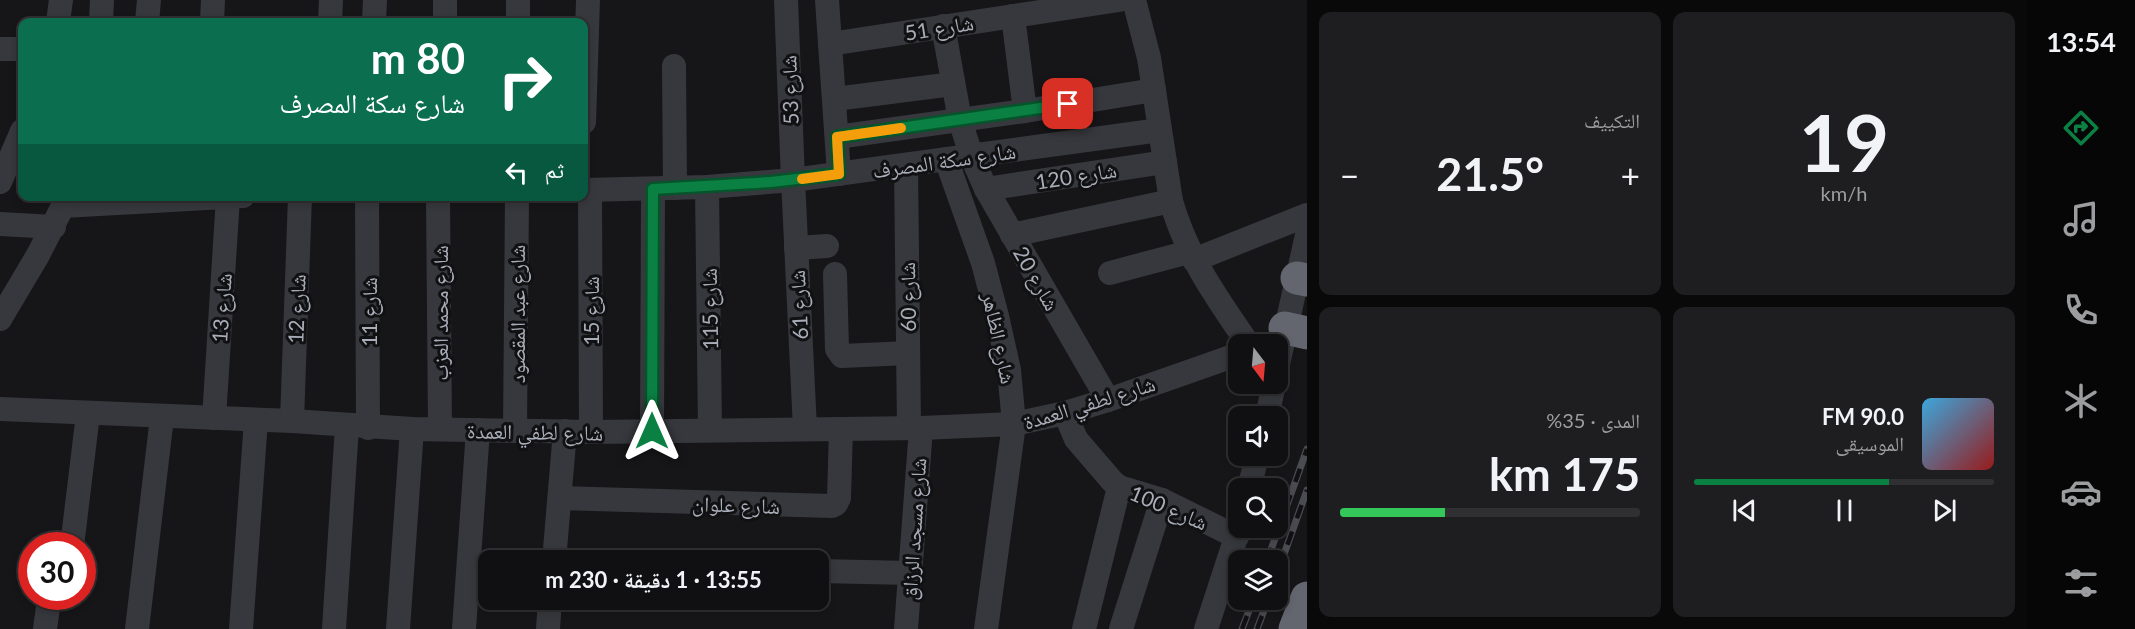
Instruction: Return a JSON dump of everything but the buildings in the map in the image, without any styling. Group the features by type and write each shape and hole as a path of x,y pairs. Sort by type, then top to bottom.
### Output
{"highway":[{"path":"1295,629 1307,598"}],"street":[{"path":"59,18 61,0"},
{"path":"100,18 102,0"},
{"path":"147,18 149,0"},
{"path":"212,18 213,0"},
{"path":"330,18 331,0"},
{"path":"374,18 375,0"},
{"path":"445,0 445,18"},
{"path":"518,0 518,18"},
{"path":"587,18 588,0"},
{"name":"شارع 53","path":"786,0 792,180"},
{"path":"827,0 839,174"},
{"name":"شارع 51","path":"830,44 1119,0"},
{"path":"1134,0 1149,58 1171,201 1192,256 1242,334"},
{"path":"1012,16 1024,111"},
{"name":"شارع 20","path":"943,26 960,120 971,155 986,189 1108,400"},
{"path":"0,49 18,49"},
{"path":"652,431 664,188 674,66"},
{"path":"835,99 953,84"},
{"path":"837,137 1154,90"},
{"name":"شارع سكة المصرف","path":"588,190 707,187 792,180 1160,130"},
{"path":"0,182 18,140"},
{"name":"شارع الظاهر","path":"946,159 983,263 997,316 1009,370 1014,424 986,629"},
{"name":"شارع 120","path":"986,189 1165,162"},
{"name":"شارع 60","path":"906,166 908,353 915,428"},
{"name":"شارع 61","path":"792,180 805,429"},
{"name":"شارع 115","path":"707,187 710,430"},
{"path":"0,224 62,210 121,201"},
{"name":"شارع 13","path":"214,418 228,201"},
{"name":"شارع 12","path":"292,421 300,201"},
{"name":"شارع 11","path":"334,629 358,427 367,201"},
{"name":"شارع محمد العزب","path":"438,201 440,429"},
{"name":"شارع عبد المقصود","path":"515,431 517,201"},
{"name":"شارع 15","path":"587,201 591,432"},
{"path":"1012,235 1171,201"},
{"path":"0,319 62,210"},
{"path":"1110,273 1192,256 1307,215"},
{"path":"1288,337 1302,279 1307,235"},
{"path":"796,248 827,246"},
{"path":"835,274 839,354 842,356 908,353"},
{"name":"شارع لطفي العمدة","path":"0,409 292,421 358,427 515,431 915,428 1014,424 1065,413 1108,400 1228,358"},
{"name":"شارع 100","path":"1065,413 1076,438 1119,487 1162,501 1228,528"},
{"path":"74,532 88,414"},
{"path":"137,629 162,417"},
{"path":"241,629 256,420"},
{"name":"شارع مسجد الرزاق","path":"906,629 915,428"},
{"path":"398,629 412,429"},
{"name":"شارع علوان","path":"560,498 832,506 839,498 841,429"},
{"path":"464,629 478,430"},
{"path":"555,550 566,430"},
{"path":"1084,629 1119,487"},
{"path":"1121,629 1162,501"},
{"path":"1206,629 1236,538"},
{"path":"829,571 910,573"},
{"path":"45,629 48,610"},
{"path":"548,629 549,610"}],"railway":[{"path":"1271,550 1307,449"},
{"path":"1286,550 1307,490"},
{"path":"1242,629 1249,610"},
{"path":"1257,629 1264,610"}],"slow traffic":[{"path":"802,179 839,174 837,137 901,128"}],"route":[{"path":"652,431 653,189 771,182 839,174 837,137 1068,104"}]}
